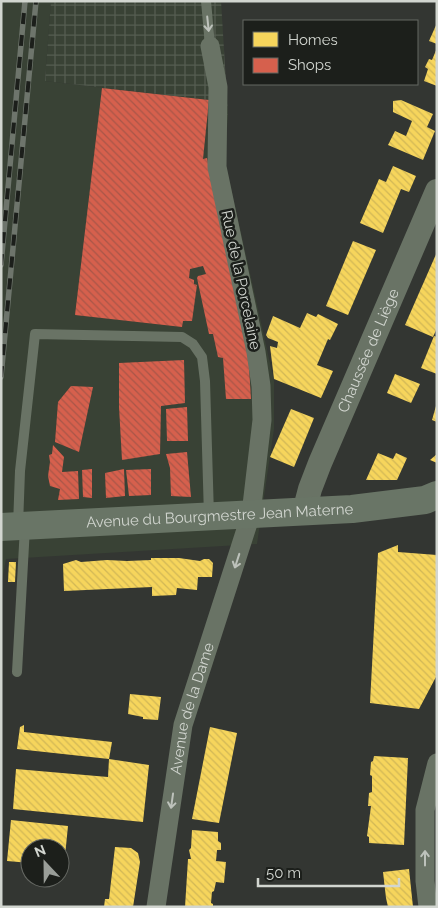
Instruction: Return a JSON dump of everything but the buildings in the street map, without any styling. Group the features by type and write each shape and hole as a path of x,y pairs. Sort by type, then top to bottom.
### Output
{"main road":[{"name":"Avenue du Bourgmestre Jean Materne","path":"15,526 352,509 425,500 437,495"}],"street":[{"name":"Rue de la Porcelaine","path":"210,46 218,87 217,167 256,352 260,386 262,420 251,514"},
{"name":"Chaussée de Liège","path":"304,512 320,463 437,191"},
{"name":"Avenue de la Dame","path":"156,907 182,725 251,514"},
{"path":"428,907 425,881 425,810 437,763"}],"lane":[{"path":"206,1 210,46"},
{"path":"17,672 15,526 35,334 182,337 193,344 202,357 205,381 209,517"}],"shaded area":[{"path":"1,1 51,1 45,81 209,100 228,115 225,161 274,381 274,429 257,544 6,559 1,585"},
{"path":"51,1 221,1 228,115 209,100 45,81"}],"railway":[{"path":"1,265 25,1"},
{"path":"1,377 36,1"}]}
